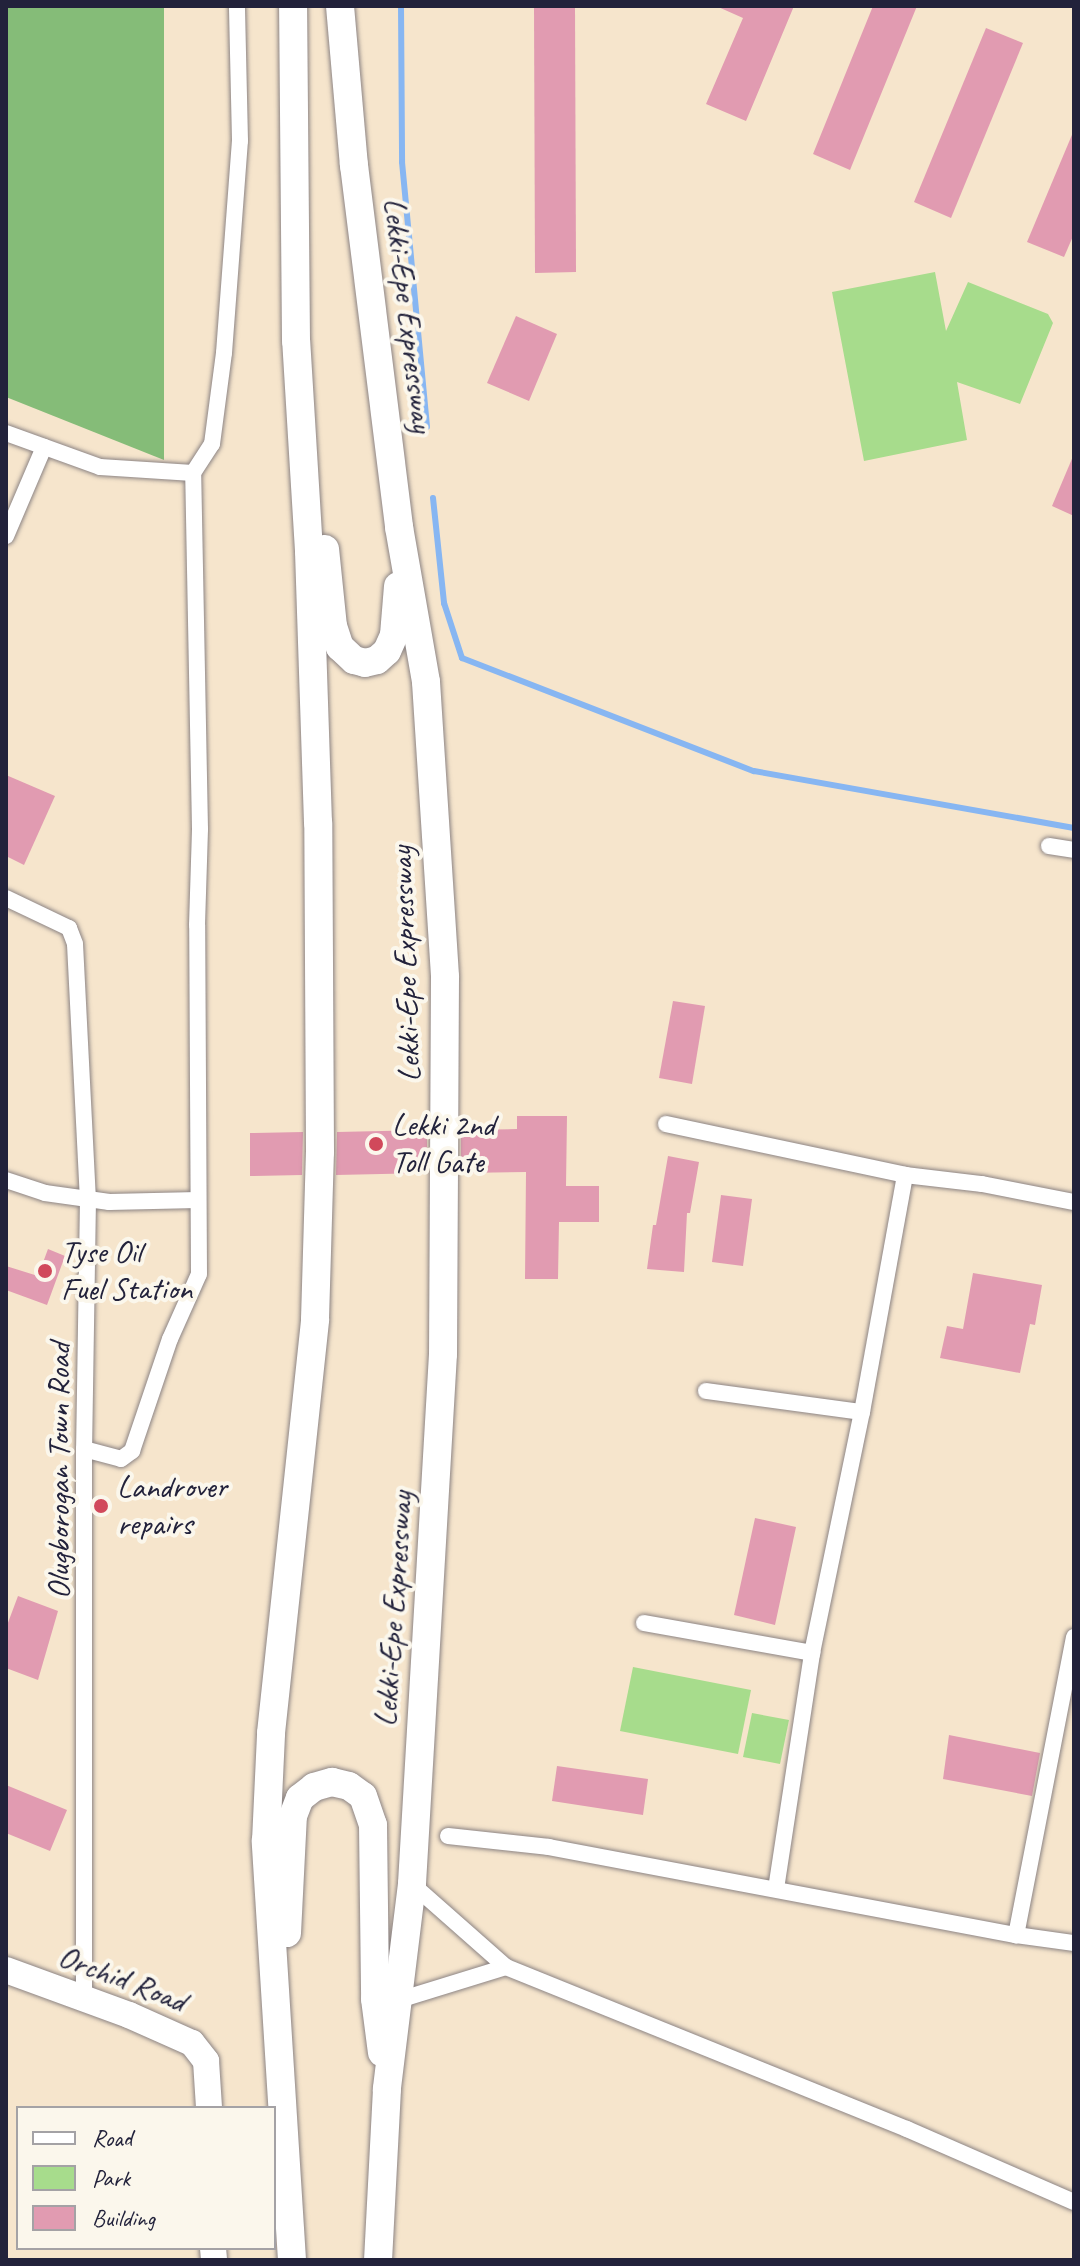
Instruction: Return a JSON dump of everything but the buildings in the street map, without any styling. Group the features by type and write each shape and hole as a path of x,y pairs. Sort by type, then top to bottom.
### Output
{"highway":[{"path":"292,2260 266,1841 271,1733 315,1319 320,1152 318,823 296,341 293,6"},
{"name":"Lekki-Epe Expressway","path":"340,6 354,165 399,527 426,682 445,977 443,1354 412,1884 387,2089 378,2260"},
{"path":"304,486 323,522 333,626 340,647 354,660 365,663 377,660 387,651 394,635 399,527"},
{"path":"279,2049 293,1816 300,1798 314,1787 332,1782 349,1786 363,1796 373,1825 375,1999 387,2089"}],"main road":[{"name":"Orchid Road","path":"6,1970 84,1998 192,2043 206,2061 209,2106"}],"street":[{"path":"84,1449 121,1459 132,1451 140,1435 170,1339 199,1274 197,925 200,829 193,473 212,444 224,353 240,141 237,6"},
{"path":"6,433 100,467 193,473"},
{"path":"6,536 44,447"},
{"path":"1049,846 1074,850"},
{"name":"Olugborogan Town Road","path":"6,898 69,928 75,944 88,1199 84,1449 84,1998"},
{"path":"666,1124 905,1175 982,1184 1074,1202"},
{"path":"776,1889 812,1653 862,1412 905,1175"},
{"path":"6,1180 45,1193 109,1202 198,1200"},
{"path":"706,1391 862,1412"},
{"path":"644,1623 812,1653"},
{"path":"1016,1935 1068,1697 1074,1637"},
{"path":"448,1836 549,1847 1016,1935 1074,1943"},
{"path":"412,1884 506,1967 907,2129 1074,2202"},
{"path":"399,2000 506,1967"}],"green space":[{"path":"6,6 164,6 164,460 6,397"},
{"path":"935,272 946,331 968,282 1048,314 1053,323 1020,404 957,382 967,440 864,461 832,292"},
{"path":"633,1667 751,1690 738,1754 620,1731"},
{"path":"752,1713 789,1720 780,1764 743,1757"}],"waterway":[{"path":"401,6 402,162 427,427"},
{"path":"433,498 444,603 462,658 754,771 1074,828"}],"place":[{"name":"Lekki 2nd Toll Gate","path":"376,1144"},
{"name":"Tyse Oil Fuel Station","path":"45,1271"},
{"name":"Landrover repairs","path":"101,1506"}]}
